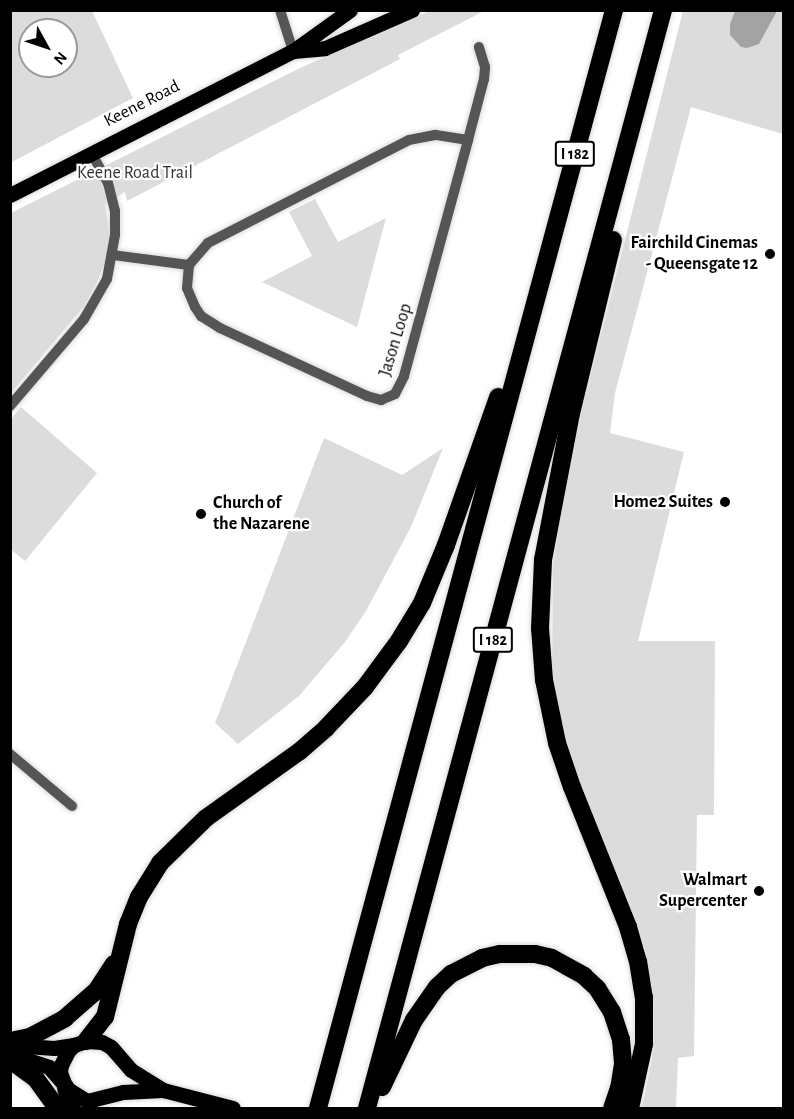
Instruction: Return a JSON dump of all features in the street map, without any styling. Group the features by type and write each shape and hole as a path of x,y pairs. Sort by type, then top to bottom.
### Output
{"highway":[{"name":"I 182","path":"318,1108 614,10"},
{"name":"I 182","path":"367,1108 663,10"},
{"path":"619,172 617,225 571,412 543,560 540,628 544,680 557,743 572,787 628,927 638,960 644,997 644,1044 630,1108"},
{"path":"80,1043 99,1029 105,1017 119,955 139,897 160,863 206,818 300,751 326,728 365,687 399,641 422,603 442,556 509,365 537,297"},
{"path":"375,1108 406,1035 437,987 465,965 500,954 516,952 552,958 571,967 597,988 605,999 618,1026 623,1052 622,1075 612,1108"},
{"path":"10,1043 46,1030 82,1005 97,990 119,955"},
{"path":"10,1060 36,1078 57,1108"},
{"path":"64,1085 72,1108"}],"main road":[{"name":"Keene Road","path":"10,195 293,51 350,10"},
{"name":"Keene Road","path":"293,51 325,48 412,10"},
{"path":"10,1043 54,1048 102,1042 111,1047 131,1070 164,1090 233,1108"},
{"path":"64,1085 60,1072 63,1058 80,1043"},
{"path":"10,1054 49,1067 64,1085 87,1101 123,1092 164,1090"}],"street":[{"path":"280,10 293,51"},
{"name":"Jason Loop","path":"189,265 187,288 195,307 209,322 367,396 381,400 395,394 404,376 484,79 485,67 479,47"},
{"path":"113,255 189,265 208,243 409,140 435,135 468,140"},
{"path":"10,406 94,305 107,279 113,255 114,204 108,183 91,152"},
{"path":"10,754 72,806"}],"green space":[{"path":"11,10 92,11 133,98 12,162"},
{"name":"Keene Road Trail","path":"430,11 484,11 398,55 400,59 127,201 125,192 105,204 110,238 107,258 96,284 84,306 11,393 11,213 298,69"},
{"path":"683,11 783,11 783,134 691,107 615,393 610,433 684,452 638,641 715,641 714,815 697,815 694,1056 678,1058 676,1108 642,1108 654,1049 653,995 645,949 630,905 580,782 563,730 552,680 553,567 563,493 582,410"},
{"path":"315,199 338,242 386,218 357,327 262,282 312,256 289,212"},
{"path":"21,407 97,473 25,561 10,549 11,419"},
{"path":"324,438 402,475 443,448 411,527 366,611 345,642 299,696 238,744 215,723"}],"shaded area":[{"path":"735,10 777,11 759,44 747,48 741,47 730,35 730,24"}],"place":[{"name":"Fairchild Cinemas - Queensgate 12","path":"770,254"},
{"name":"Home2 Suites","path":"725,502"},
{"name":"Church of the Nazarene","path":"201,514"},
{"name":"Walmart Supercenter","path":"759,891"}]}
